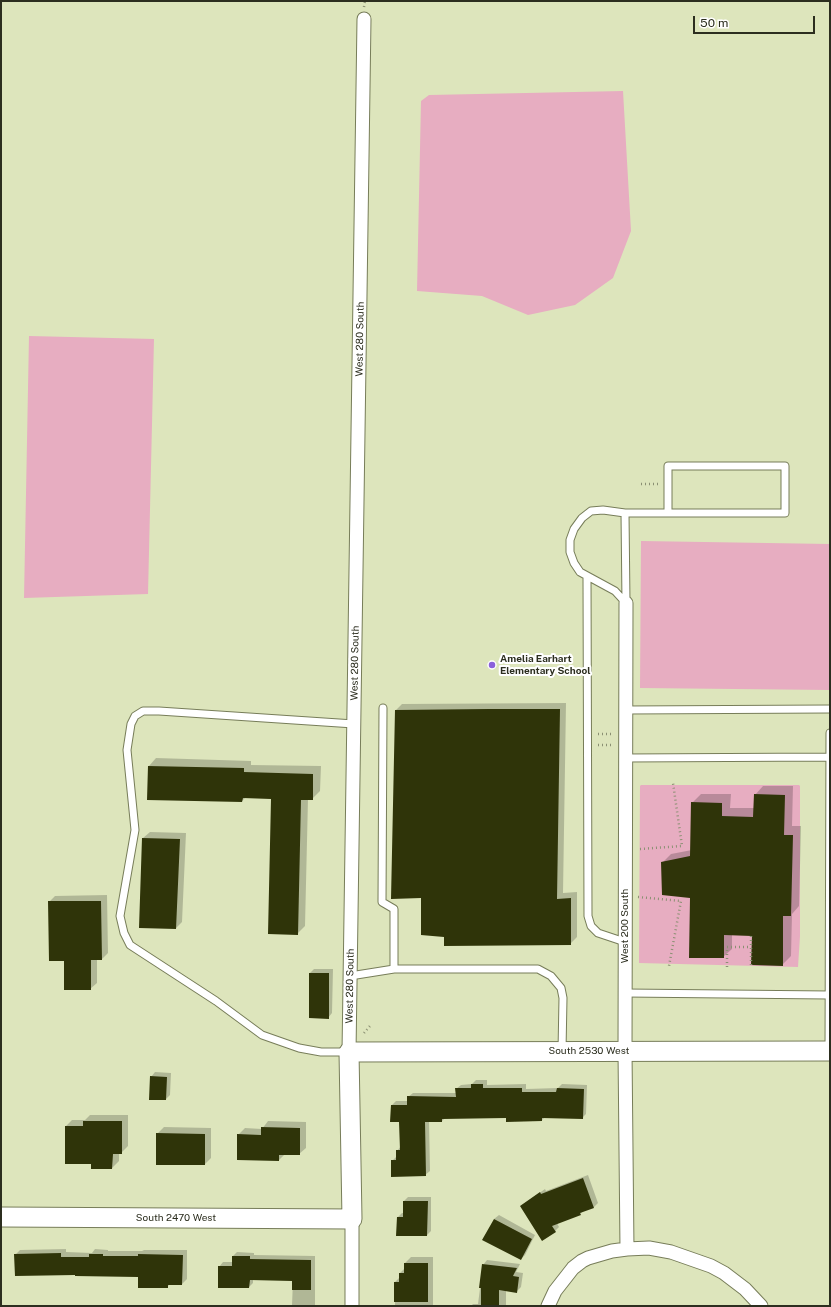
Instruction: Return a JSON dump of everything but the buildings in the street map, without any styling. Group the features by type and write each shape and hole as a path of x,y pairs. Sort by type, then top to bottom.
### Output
{"street":[{"name":"West 280 South","path":"352,1306 349,1052 364,19"},
{"name":"West 200 South","path":"626,603 625,1051 627,1249"},
{"name":"South 2530 West","path":"349,1052 829,1051"},
{"name":"South 2470 West","path":"1,1216 352,1220"},
{"path":"548,1306 555,1291 573,1268 582,1261 612,1251 649,1248 671,1252 711,1266 724,1273 745,1289 761,1306"}],"lane":[{"path":"626,603 615,591 580,572 574,563 570,552 570,540 574,529 582,518 591,511 603,510 625,513 668,513 785,513 785,466 668,466 668,513"},
{"path":"625,513 626,603"},
{"path":"587,577 588,916 591,926 598,932 625,942"},
{"path":"383,708 382,902 394,909 394,969"},
{"path":"626,710 830,709"},
{"path":"349,1052 321,1052 299,1048 262,1035 216,1001 130,945 124,933 120,916 135,830 127,750 130,724 135,716 143,711 159,711 354,724"},
{"path":"829,1051 830,733"},
{"path":"626,758 830,757"},
{"path":"350,976 394,969 538,969 551,976 561,988 563,998 562,1052"},
{"path":"625,993 829,995"}],"path":[{"path":"641,484 668,483"},
{"path":"596,734 612,734"},
{"path":"638,849 682,846 673,783"},
{"path":"638,897 681,901 669,966"},
{"path":"751,936 751,967"},
{"path":"727,967 727,947 751,947"}],"shaded area":[{"path":"623,91 631,231 613,278 575,305 528,315 482,296 417,291 421,101 429,95"},
{"path":"29,336 154,339 148,594 24,598"},
{"path":"641,541 830,544 830,690 640,688"},
{"path":"641,785 800,786 800,936 798,967 639,963"}],"place":[{"name":"Amelia Earhart Elementary School","path":"492,665"}]}
